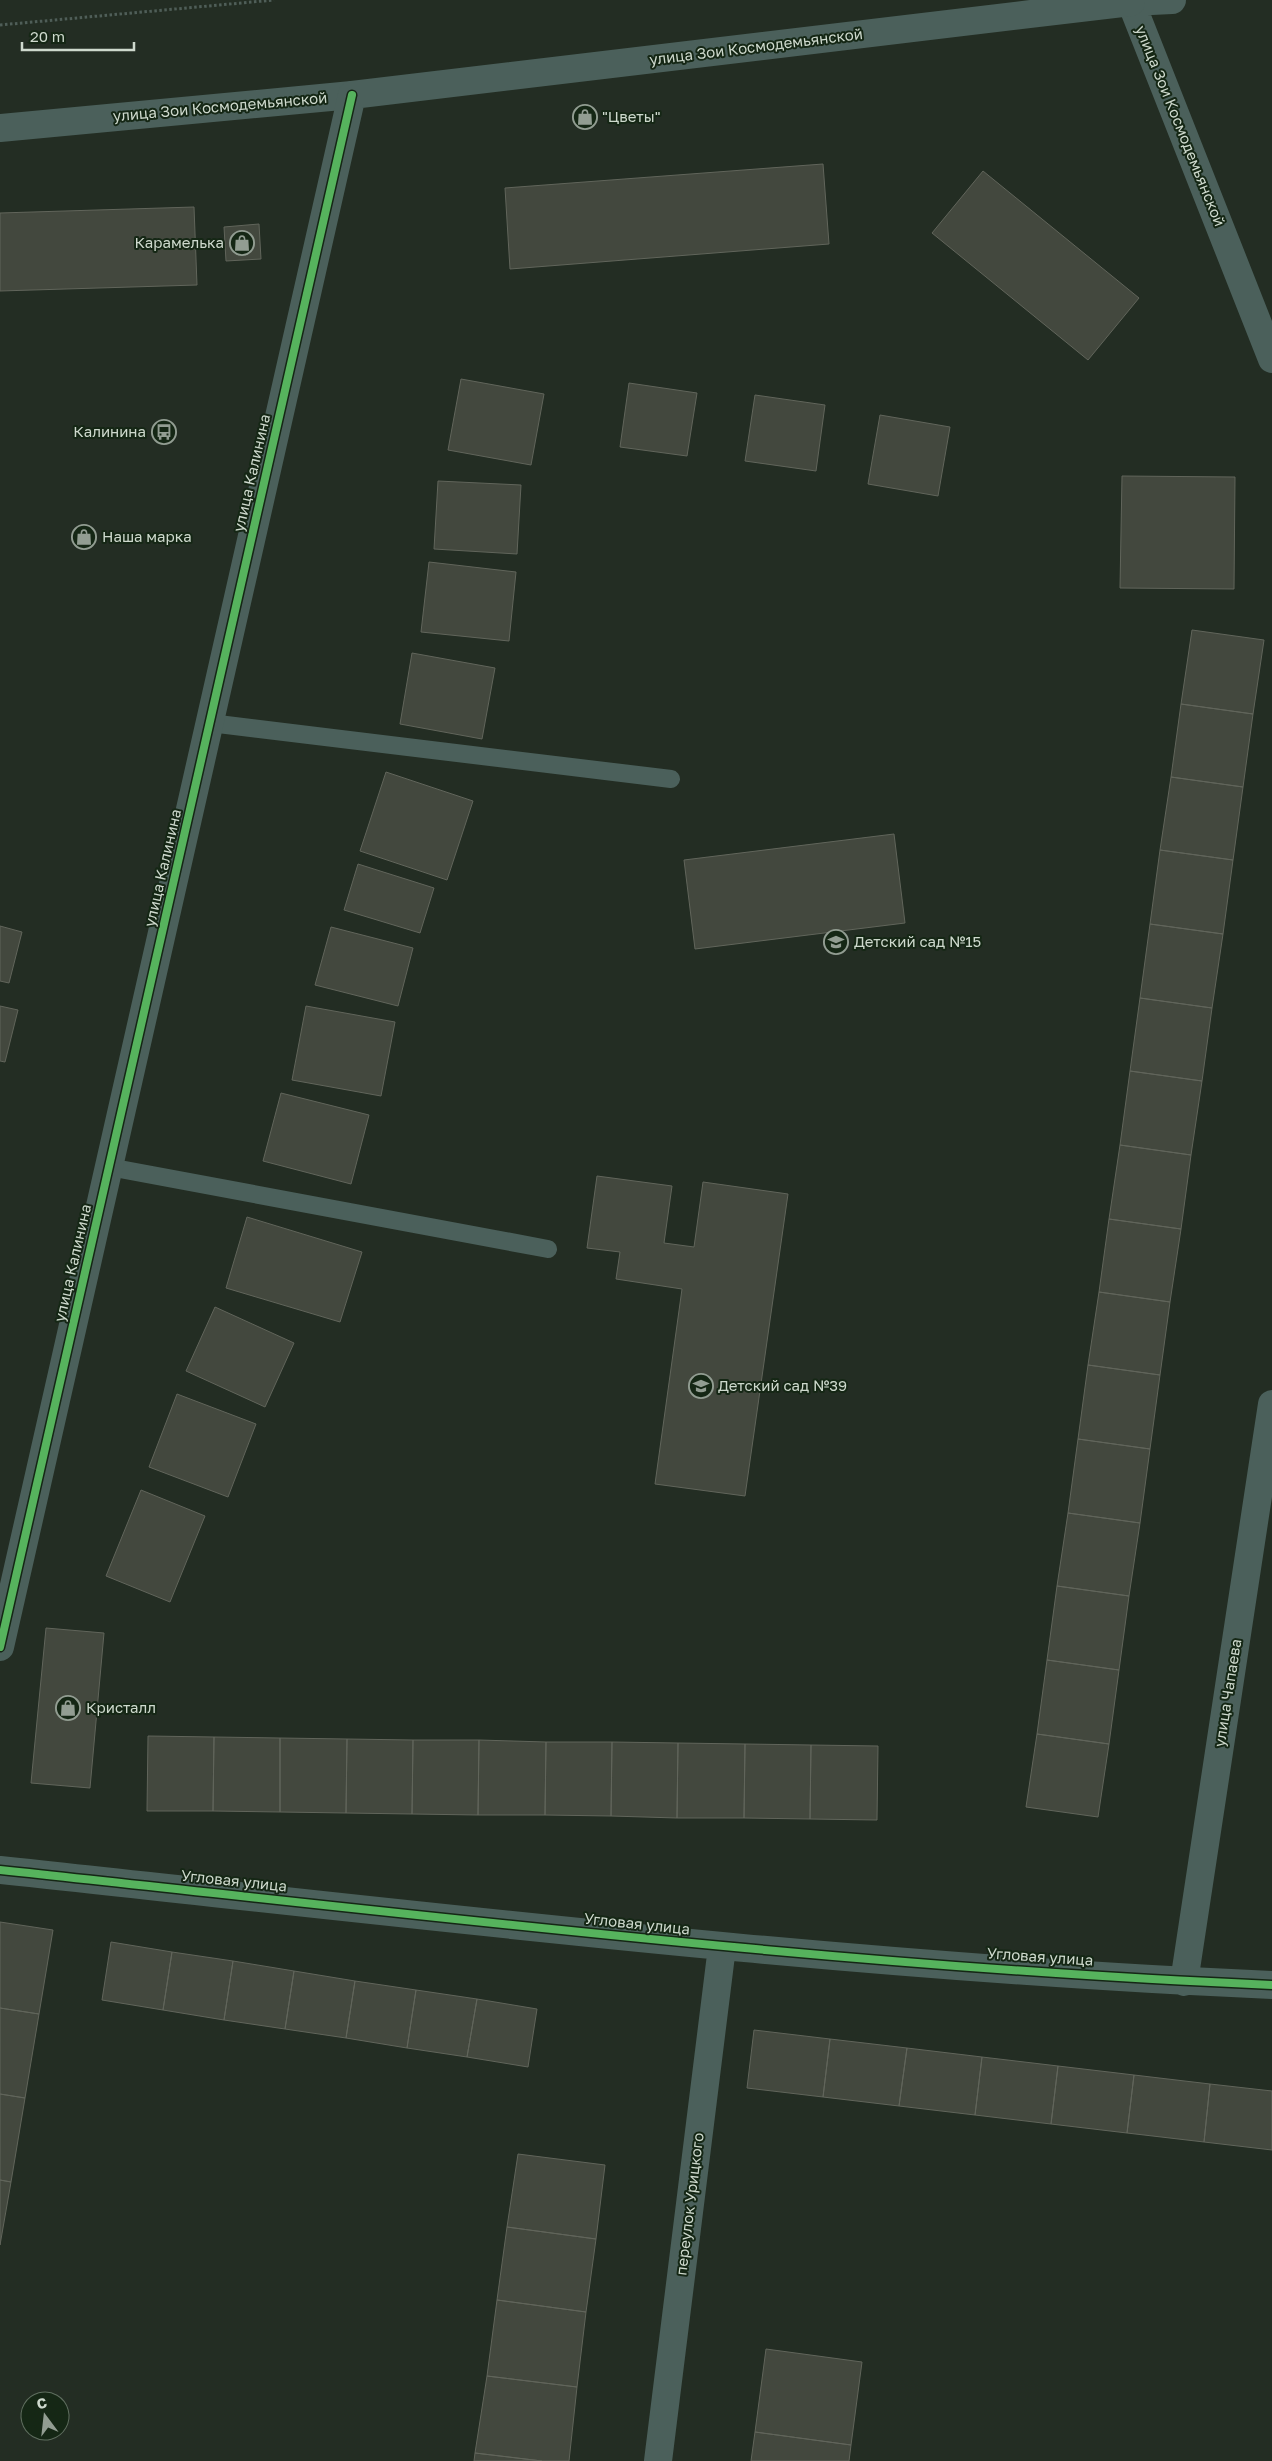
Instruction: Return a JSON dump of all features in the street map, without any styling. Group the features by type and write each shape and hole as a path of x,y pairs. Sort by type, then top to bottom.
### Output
{"street":[{"path":"1131,1 1172,0"},
{"name":"улица Зои Космодемьянской","path":"0,128 352,95 1131,1 1272,359"},
{"name":"улица Калинина","path":"0,1647 352,95"},
{"name":"улица Чапаева","path":"1184,1982 1272,1404"},
{"name":"Угловая улица","path":"0,1870 722,1947 1184,1982 1272,1986"},
{"name":"переулок Урицкого","path":"658,2461 722,1947"}],"lane":[{"path":"210,723 671,779"},
{"path":"109,1167 548,1249"}],"path":[{"path":"0,25 274,0"}],"building":[{"path":"823,164 829,244 510,269 505,188"},
{"path":"983,171 1139,298 1088,360 932,233"},
{"path":"194,207 197,285 0,291 0,213"},
{"name":"Карамелька","path":"259,224 261,259 226,261 224,227"},
{"path":"461,379 544,394 531,465 448,450"},
{"path":"629,383 697,393 687,456 620,447"},
{"path":"755,395 825,405 816,471 745,461"},
{"path":"880,415 950,427 938,496 868,484"},
{"path":"1122,476 1235,477 1234,589 1120,588"},
{"path":"438,481 521,485 517,554 434,549"},
{"path":"429,562 516,572 509,641 421,632"},
{"path":"1192,630 1264,640 1253,714 1181,704"},
{"path":"412,653 495,668 482,739 400,724"},
{"path":"1181,704 1253,714 1243,787 1171,777"},
{"path":"386,772 473,801 447,880 360,851"},
{"path":"1171,777 1243,787 1233,860 1160,850"},
{"path":"894,834 905,923 695,949 684,860"},
{"path":"1160,850 1233,860 1223,934 1150,924"},
{"path":"358,864 434,888 420,933 344,910"},
{"path":"1150,924 1223,934 1212,1008 1140,998"},
{"path":"0,926 22,932 9,983 0,981"},
{"path":"331,927 413,948 398,1006 315,985"},
{"path":"1140,998 1212,1008 1202,1081 1130,1071"},
{"path":"0,1006 18,1010 5,1062 0,1061"},
{"path":"306,1006 395,1022 381,1096 292,1080"},
{"path":"1130,1071 1202,1081 1191,1155 1120,1145"},
{"path":"281,1093 369,1115 351,1184 263,1161"},
{"path":"1120,1145 1191,1155 1181,1229 1109,1219"},
{"path":"597,1176 672,1186 664,1243 694,1247 703,1182 788,1194 745,1496 655,1484 682,1289 616,1279 620,1252 587,1248"},
{"path":"247,1217 362,1252 340,1322 226,1288"},
{"path":"1109,1219 1181,1229 1170,1302 1099,1292"},
{"path":"1099,1292 1170,1302 1160,1375 1088,1365"},
{"path":"215,1307 294,1343 265,1407 186,1371"},
{"path":"1088,1365 1160,1375 1150,1449 1078,1439"},
{"path":"177,1394 256,1424 228,1497 149,1467"},
{"path":"1078,1439 1150,1449 1140,1523 1068,1513"},
{"path":"141,1490 205,1516 170,1602 106,1576"},
{"path":"1068,1513 1140,1523 1129,1596 1057,1586"},
{"path":"1057,1586 1129,1596 1119,1670 1047,1660"},
{"name":"Кристалл","path":"46,1628 104,1633 90,1788 31,1783"},
{"path":"1047,1660 1119,1670 1109,1744 1037,1734"},
{"path":"1037,1734 1109,1744 1098,1817 1026,1807"},
{"path":"148,1736 214,1737 213,1811 147,1811"},
{"path":"214,1737 280,1738 280,1812 213,1811"},
{"path":"280,1738 347,1739 346,1813 280,1812"},
{"path":"347,1739 413,1740 412,1814 346,1813"},
{"path":"413,1740 479,1740 478,1815 412,1814"},
{"path":"479,1740 546,1742 545,1815 478,1815"},
{"path":"546,1742 612,1742 611,1816 545,1815"},
{"path":"612,1742 678,1743 677,1818 611,1816"},
{"path":"678,1743 745,1744 744,1818 677,1818"},
{"path":"745,1744 811,1745 810,1819 744,1818"},
{"path":"811,1745 878,1746 877,1820 810,1819"},
{"path":"0,1922 53,1930 39,2014 0,2008"},
{"path":"111,1942 172,1952 163,2010 102,2000"},
{"path":"172,1952 233,1961 224,2020 163,2010"},
{"path":"233,1961 294,1971 285,2029 224,2020"},
{"path":"294,1971 355,1981 346,2038 285,2029"},
{"path":"355,1981 416,1990 407,2048 346,2038"},
{"path":"416,1990 477,1999 467,2057 407,2048"},
{"path":"477,1999 537,2009 528,2067 467,2057"},
{"path":"0,2008 39,2014 25,2098 0,2094"},
{"path":"754,2030 830,2039 823,2097 747,2088"},
{"path":"830,2039 907,2048 899,2106 823,2097"},
{"path":"907,2048 982,2057 975,2115 899,2106"},
{"path":"982,2057 1058,2066 1051,2124 975,2115"},
{"path":"1058,2066 1134,2075 1127,2133 1051,2124"},
{"path":"1134,2075 1210,2084 1204,2142 1127,2133"},
{"path":"1210,2084 1272,2091 1272,2150 1204,2142"},
{"path":"0,2094 25,2098 11,2182 0,2180"},
{"path":"518,2154 605,2165 596,2239 507,2227"},
{"path":"0,2180 11,2182 0,2245"},
{"path":"507,2227 596,2239 586,2312 497,2300"},
{"path":"497,2300 586,2312 577,2387 487,2376"},
{"path":"766,2349 862,2362 851,2445 755,2432"},
{"path":"487,2376 577,2387 569,2461 542,2461 475,2453"},
{"path":"755,2432 851,2445 849,2461 751,2461"},
{"path":"475,2453 542,2461 474,2461"}],"cycle path":[{"path":"0,1647 352,95"},
{"path":"0,1870 635,1938 794,1953 1113,1977 1272,1985"}],"place":[{"name":"\"Цветы\"","path":"585,117"},
{"name":"Карамелька","path":"242,243"},
{"name":"Калинина","path":"164,432"},
{"name":"Наша марка","path":"84,537"},
{"name":"Детский сад №15","path":"836,942"},
{"name":"Детский сад №39","path":"701,1386"},
{"name":"Кристалл","path":"68,1708"}]}
